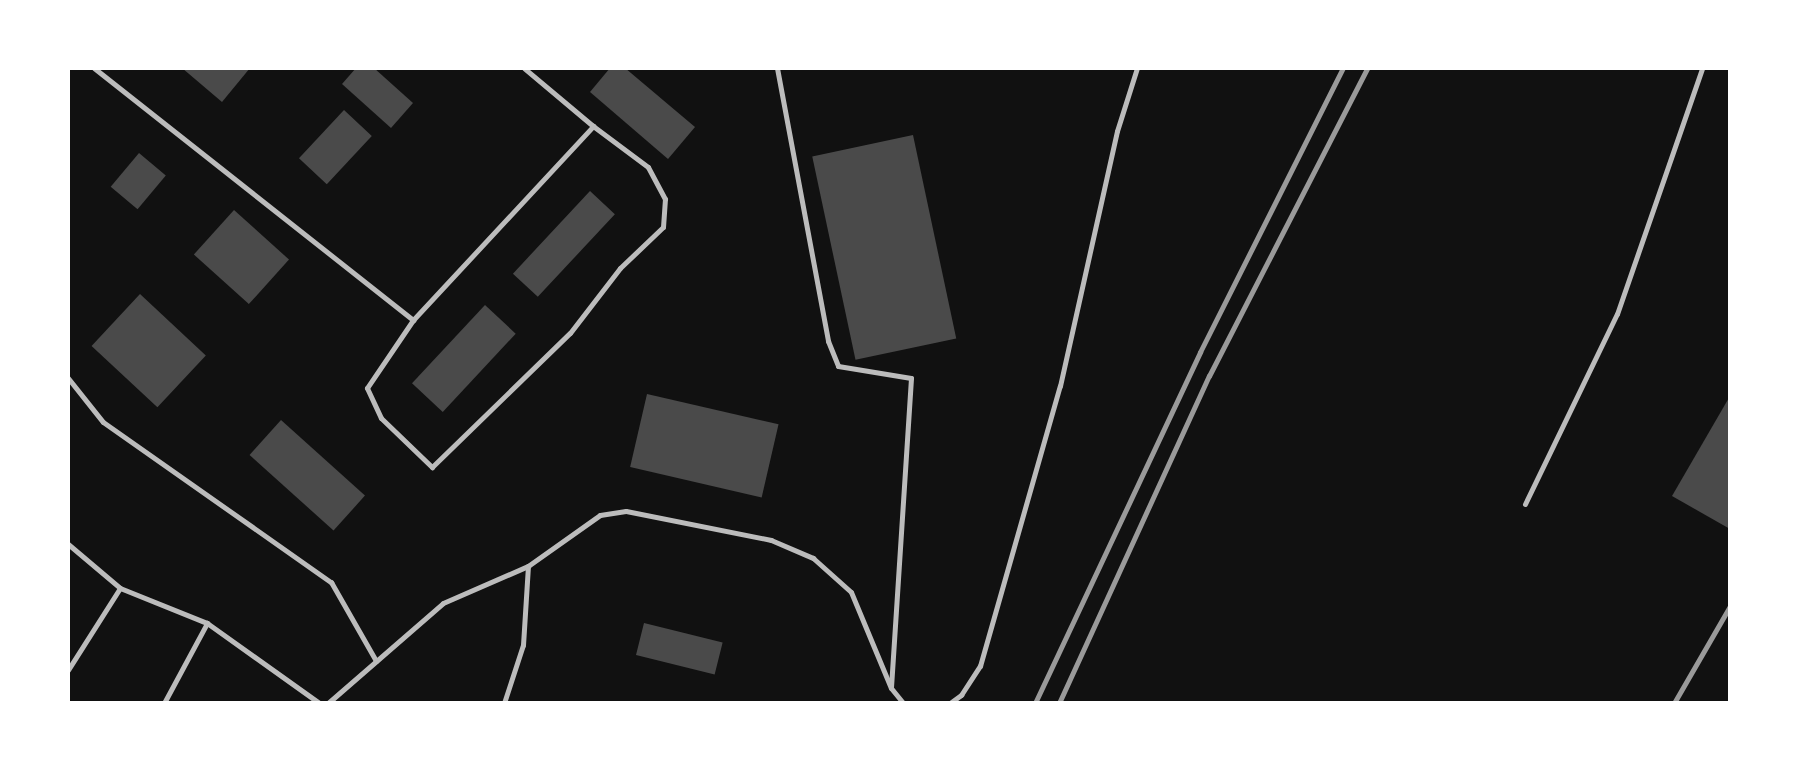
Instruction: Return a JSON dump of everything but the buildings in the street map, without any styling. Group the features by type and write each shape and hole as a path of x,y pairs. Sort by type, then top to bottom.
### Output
{"lane":[{"path":"94,68 414,320"},
{"path":"524,68 593,127 648,167 665,199 663,227 620,268 570,332 432,467 380,418 367,388 414,320 593,127"},
{"path":"777,68 828,341 838,366 911,378 891,688"},
{"path":"950,703 961,695 980,666 1060,386 1117,131 1136,68"},
{"path":"1525,504 1617,314 1702,68"},
{"path":"68,377 103,422 331,582 376,661"},
{"path":"328,703 443,603 528,566 600,515 626,511 771,540 813,558 851,592 891,688 903,703"},
{"path":"68,544 120,588 207,622 318,703"},
{"path":"504,703 523,645 528,566"},
{"path":"68,670 120,588"},
{"path":"164,703 207,622"}],"railway":[{"path":"1035,703 1200,352 1343,68"},
{"path":"1059,703 1209,376 1367,68"},
{"path":"1674,703 1730,606"}]}
